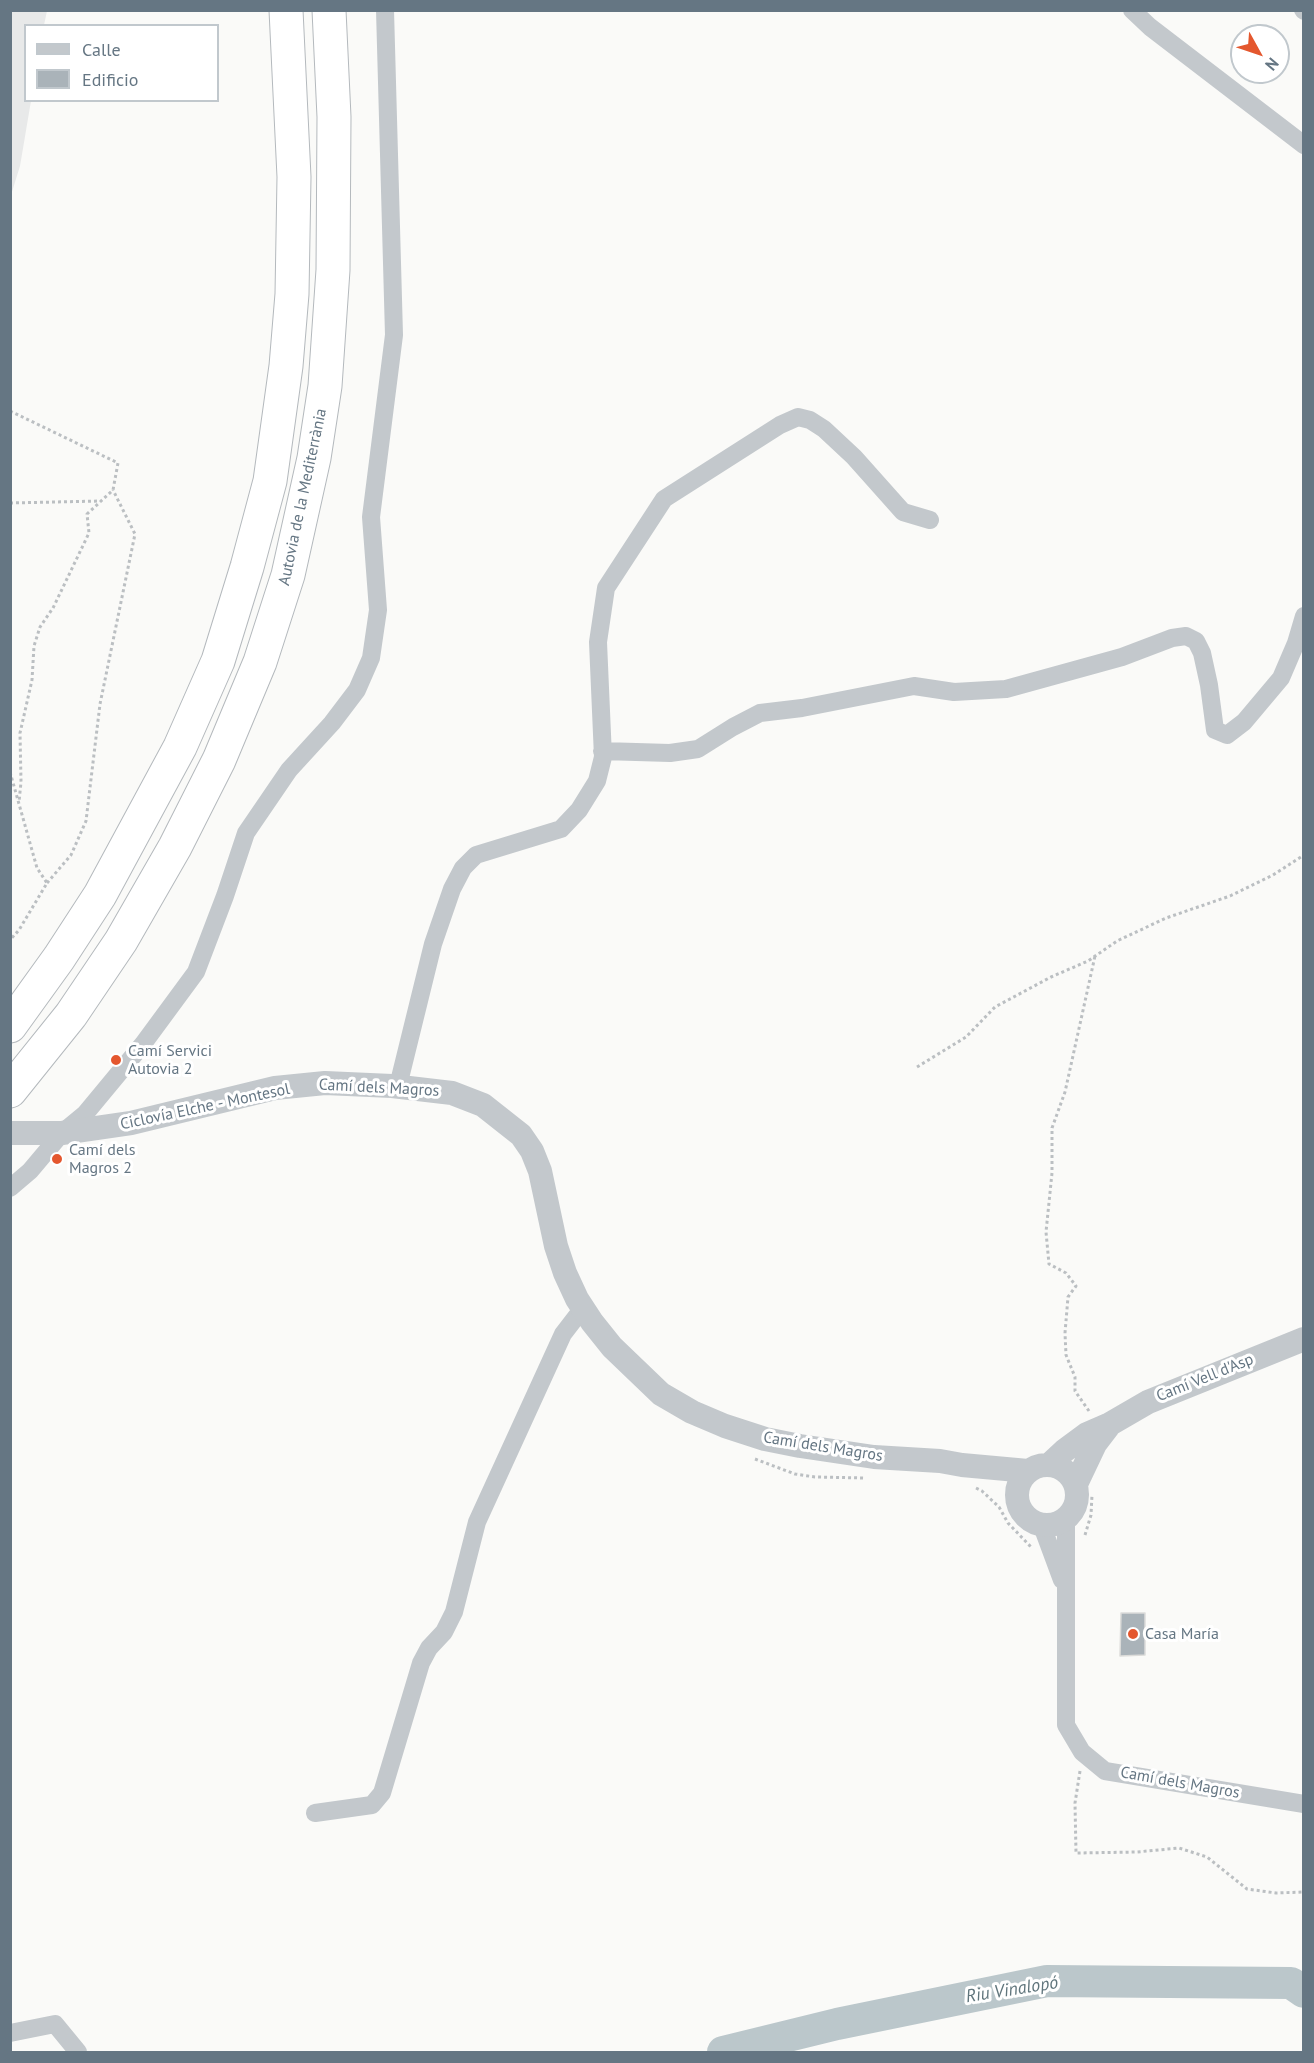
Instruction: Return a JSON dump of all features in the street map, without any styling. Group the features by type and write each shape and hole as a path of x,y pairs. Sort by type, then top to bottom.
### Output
{"highway":[{"path":"10,1026 60,958 100,895 174,757 218,661 247,567 270,481 286,366 292,294 294,177 285,10"},
{"name":"Autovia de la Mediterrània","path":"10,1091 78,1006 121,941 175,847 219,760 260,662 288,575 314,458 325,386 333,270 334,117 329,10"}],"street":[{"path":"10,1188 30,1171 62,1133 85,1114 116,1078 196,972 246,833 289,770 332,723 357,690 371,658 378,610 371,517 394,335 385,10"},
{"path":"1132,10 1150,27 1304,145"},
{"path":"398,1086 433,944 452,889 463,868 476,855 561,829 579,810 597,781 602,751 598,642 606,588 664,499 780,425 798,417 810,420 824,429 854,457 903,512 930,520"},
{"path":"602,751 670,753 698,749 760,713 802,708 914,686 954,692 1006,689 1122,657 1172,638 1186,636 1196,641 1202,653 1215,730 1227,735 1244,722 1281,678 1296,643 1304,616"},
{"name":"Camí dels Magros","path":"10,1133 62,1133 131,1123 275,1088 325,1083 398,1086 452,1093 483,1105 521,1135 532,1151 540,1171 556,1246 583,1308 612,1347 662,1394 692,1412 765,1439 874,1457 940,1461 962,1465 1039,1468"},
{"path":"315,1813 372,1805 382,1793 422,1663 429,1648 444,1632 454,1612 477,1522 563,1334 583,1308"},
{"name":"Camí Vell d'Asp","path":"1039,1468 1087,1434 1148,1402 1304,1339"},
{"name":"Camí Vell d'Asp","path":"1084,1486 1095,1444 1105,1426"},
{"name":"Camí dels Magros","path":"962,1465 992,1480 1017,1500"},
{"path":"1060,1467 1084,1486 1074,1510 1066,1519 1055,1525 1042,1526 1027,1519 1018,1506 1016,1493 1019,1483 1039,1468 1060,1467"},
{"name":"Camí dels Magros","path":"1066,1519 1060,1556 1066,1592 1066,1725 1082,1752 1105,1771 1304,1804"},
{"name":"Camí dels Magros","path":"1042,1526 1060,1556"},
{"path":"10,2033 55,2024 78,2052"}],"path":[{"path":"10,411 118,463 113,490 87,514 89,533 53,608 40,627 34,646 32,680 20,733 19,802"},
{"path":"10,940 19,930 47,883 71,855 86,821 100,704 135,534 113,490"},
{"path":"10,502 102,501"},
{"path":"10,772 37,868 47,883"},
{"path":"917,1067 966,1037 995,1007 1095,956 1117,941 1166,918 1230,896 1273,875 1304,855"},
{"path":"1095,956 1065,1092 1052,1128 1052,1173 1046,1232 1049,1264 1066,1273 1076,1286 1068,1297 1065,1333 1066,1355 1075,1377 1075,1391 1105,1426"},
{"path":"747,1456 795,1474 815,1477 868,1478"},
{"path":"974,1488 982,1491 999,1507 1022,1540 1045,1557 1076,1552 1084,1540 1091,1515 1084,1486"},
{"path":"1082,1752 1075,1803 1076,1853 1137,1852 1179,1848 1207,1857 1247,1889 1276,1893 1304,1892"}],"shaded area":[{"path":"11,10 47,11 44,24 24,24 24,102 31,102 20,166 11,195"}],"building":[{"name":"Casa María","path":"1121,1613 1145,1613 1145,1655 1120,1656"}],"waterway":[{"name":"Riu Vinalopó","path":"723,2052 837,2024 1047,1981 1291,1983 1304,1992"}],"place":[{"name":"Camí Servici Autovia 2","path":"116,1060"},
{"name":"Camí dels Magros 2","path":"57,1159"},
{"name":"Casa María","path":"1133,1634"}]}
